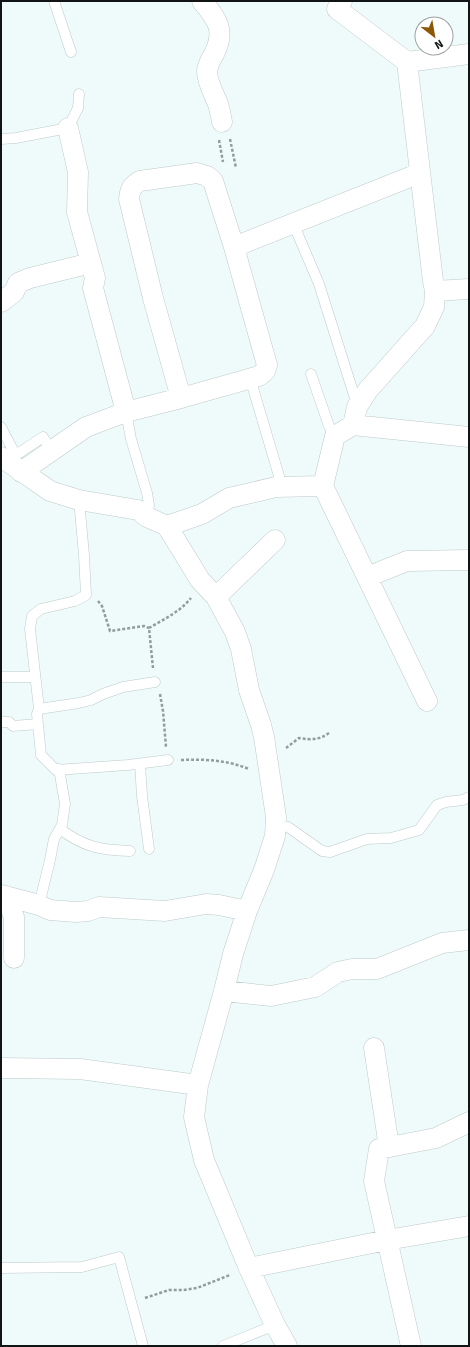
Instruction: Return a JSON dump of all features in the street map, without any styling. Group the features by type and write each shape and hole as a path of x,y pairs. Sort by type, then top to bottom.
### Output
{"street":[{"path":"202,1 214,15 218,22 220,31 220,41 207,69 222,122"},
{"path":"342,1 337,8 407,62 469,54"},
{"path":"353,425 357,407 361,400 368,390 425,326 434,307 435,291 407,62"},
{"path":"68,128 78,172 77,212 95,278 93,288 126,412"},
{"path":"21,472 86,428 126,412 181,398 259,376 264,371 266,365 234,247 213,181 209,177 197,173 140,182 133,185 130,191 129,199 153,298 181,398"},
{"path":"234,247 420,173"},
{"path":"1,302 14,292 18,283 30,278 91,263"},
{"path":"435,291 469,289"},
{"path":"427,701 323,486 335,436 353,425 469,437"},
{"path":"1,457 50,491 79,500 138,510 147,517 167,526 200,580 216,597 235,632 241,649 249,690 261,725 276,817 275,836 264,870 247,911 233,954 198,1085 194,1117 204,1160 248,1267 275,1325 287,1346"},
{"path":"167,526 202,514 229,498 279,487 323,486"},
{"path":"216,597 275,540"},
{"path":"367,577 407,562 469,560"},
{"path":"4,896 39,905 50,910 76,912 88,911 99,907 165,911 206,904 219,905 247,911"},
{"path":"4,896 14,917 14,958"},
{"path":"224,992 271,996 315,986 338,972 352,969 377,969 442,943 469,940"},
{"path":"374,1048 389,1147"},
{"path":"1,1068 80,1068 198,1085"},
{"path":"411,1346 374,1181 379,1149 436,1138 469,1122"},
{"path":"248,1267 469,1226"}],"lane":[{"path":"54,1 71,52"},
{"path":"1,139 16,138 68,128 78,108 79,94"},
{"path":"293,223 319,284 354,395 361,400"},
{"path":"311,374 329,426 335,436"},
{"path":"250,378 279,476 279,487"},
{"path":"126,412 131,439 147,493 149,505 147,517"},
{"path":"1,427 14,452 19,453 43,437 52,452"},
{"path":"79,500 86,595 75,601 41,609 32,616 30,629 39,709 38,724 40,755 56,770 140,764 168,760"},
{"path":"1,677 35,677"},
{"path":"39,709 79,703 91,700 123,687 155,682"},
{"path":"1,722 9,722 13,726 38,724"},
{"path":"140,764 142,796 149,849"},
{"path":"39,905 54,839 62,825 65,804 59,769"},
{"path":"276,825 288,827 322,851 330,852 367,839 391,838 418,830 437,804 463,800 469,797"},
{"path":"60,829 68,836 98,849 130,851"},
{"path":"1,1268 82,1267 120,1257 143,1346"},
{"path":"223,1346 275,1325"}],"path":[{"path":"209,177 224,167 215,124 226,121 236,168"},
{"path":"86,595 96,599 102,606 110,631 144,626 149,628 172,615 185,605 192,596 200,580"},
{"path":"149,628 149,640 155,682 160,694 164,711 168,760 223,761 238,764 258,772 299,738 312,740 322,738 329,733"},
{"path":"132,1302 169,1290 197,1288 248,1267"}]}
